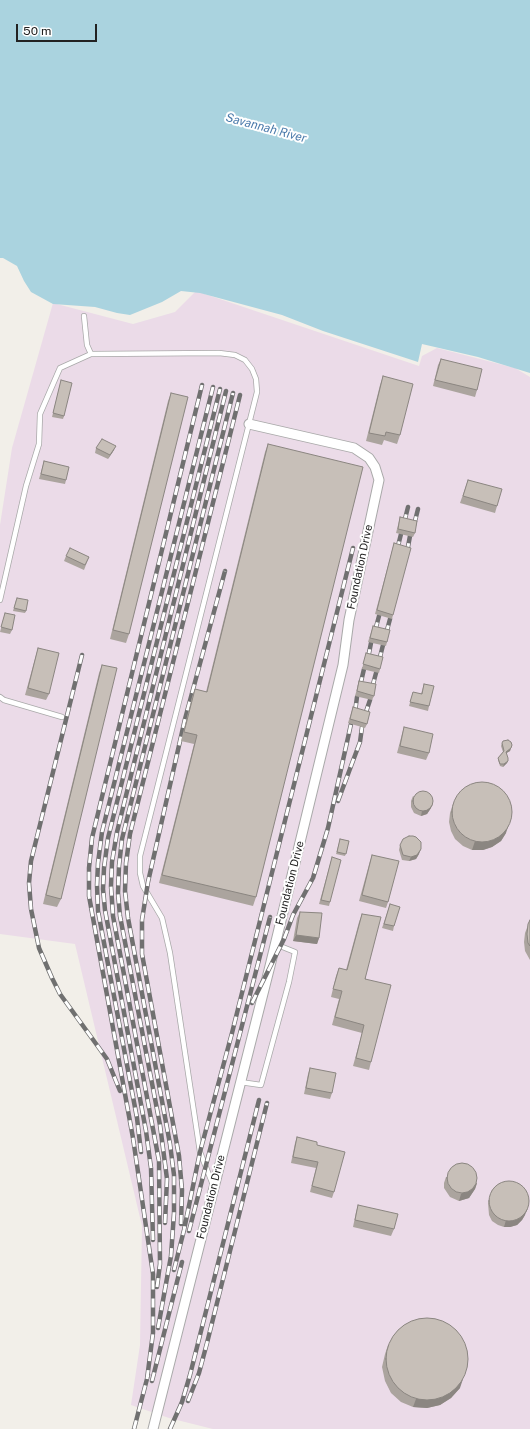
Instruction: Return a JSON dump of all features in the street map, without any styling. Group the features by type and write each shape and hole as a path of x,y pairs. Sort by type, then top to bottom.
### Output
{"street":[{"name":"Foundation Drive","path":"153,1429 275,944 343,665 349,620 379,480 375,467 369,458 354,448 249,424"}],"lane":[{"path":"84,316 87,345 91,354"},
{"path":"0,600 26,486 39,444 40,414 60,368 91,354 219,353 235,355 245,360 252,369 256,379 257,392 140,856 140,873 143,886 162,918 164,925 170,953 200,1152 214,1186"},
{"path":"0,697 4,700 62,717"},
{"path":"240,1082 261,1085 289,982 295,952 275,944"}],"shaded area":[{"path":"196,291 419,366 422,356 437,348 515,368 530,377 530,1429 213,1429 169,1418 131,1405 140,1345 142,1226 75,944 0,934 0,525 12,448 53,303 133,324 175,312"}],"water":[{"name":"Savannah River","path":"0,0 530,0 530,373 478,357 422,344 418,362 323,331 282,315 200,293 181,291 162,302 130,315 95,307 53,304 31,292 17,266 3,258 0,258"}],"building":[{"path":"441,359 482,369 477,390 435,380"},
{"path":"383,376 413,384 400,435 386,432 385,436 369,433"},
{"path":"61,380 72,383 64,416 53,413"},
{"path":"171,393 188,397 129,634 113,630"},
{"path":"102,439 116,446 110,455 96,448"},
{"path":"268,444 363,467 256,897 162,875 197,735 184,732 195,689 207,692"},
{"path":"44,461 69,467 66,480 41,474"},
{"path":"468,480 502,489 497,506 463,496"},
{"path":"400,517 417,521 415,533 398,529"},
{"path":"394,543 411,548 393,615 377,610"},
{"path":"70,548 89,557 85,565 66,556"},
{"path":"17,598 28,600 26,611 14,608"},
{"path":"5,613 15,615 12,630 1,627"},
{"path":"373,626 390,630 387,642 370,638"},
{"path":"38,648 59,653 49,694 28,688"},
{"path":"366,653 383,657 380,669 363,664"},
{"path":"102,665 117,668 61,899 46,895"},
{"path":"359,681 376,684 374,696 357,691"},
{"path":"424,684 434,686 429,706 410,702 413,692 422,694"},
{"path":"353,707 370,712 367,724 350,719"},
{"path":"404,727 433,734 429,753 400,746"},
{"path":"508,740 512,745 506,752 508,761 504,764 500,764 498,758 504,751 502,743 503,741"},
{"path":"482,782 498,787 503,791 507,796 512,812 507,828 503,833 498,837 482,842 466,837 461,833 457,828 452,812 457,796 461,791 466,787"},
{"path":"423,791 430,794 433,801 430,808 423,811 416,808 413,801 416,794"},
{"path":"409,836 416,837 421,842 421,849 417,855 411,857 403,855 400,845 403,839"},
{"path":"340,839 349,841 346,854 337,852"},
{"path":"372,855 399,861 388,902 362,895"},
{"path":"332,857 341,860 330,902 321,900"},
{"path":"390,904 400,907 394,926 384,924"},
{"path":"300,912 322,913 319,938 296,935"},
{"path":"362,914 381,917 365,979 391,985 371,1062 356,1058 364,1025 335,1017 342,991 333,989 339,968 347,970"},
{"path":"530,920 530,946 528,943 527,934"},
{"path":"310,1068 336,1073 332,1093 306,1088"},
{"path":"297,1137 317,1142 317,1145 345,1152 334,1192 312,1186 318,1162 293,1157"},
{"path":"462,1163 473,1167 477,1178 473,1189 462,1193 451,1189 447,1178 451,1167"},
{"path":"509,1181 517,1183 523,1187 527,1193 529,1201 527,1209 523,1215 517,1219 509,1221 501,1219 495,1215 491,1209 489,1201 491,1193 495,1187 501,1183"},
{"path":"358,1205 398,1214 394,1229 355,1220"},
{"path":"427,1318 443,1321 456,1330 465,1343 468,1359 465,1375 456,1388 443,1397 427,1400 411,1397 398,1388 389,1375 386,1359 389,1343 398,1330 411,1321"}],"railway":[{"path":"147,1379 153,1333 153,1274 133,1138 89,896 89,868 92,838 202,385"},
{"path":"141,1152 137,1118 98,911 98,863 102,832 213,387"},
{"path":"153,1240 151,1168 146,1131 105,910 103,889 104,868 108,838 220,389"},
{"path":"157,1287 160,1264 159,1161 113,916 111,886 112,862 117,832 226,391"},
{"path":"165,1223 167,1179 160,1125 120,916 118,893 119,866 122,839 233,393"},
{"path":"158,1328 171,1256 174,1213 174,1175 170,1144 128,918 125,891 126,863 130,834 240,395"},
{"path":"404,523 408,507"},
{"path":"414,525 418,509"},
{"path":"397,550 401,534"},
{"path":"407,552 410,536"},
{"path":"174,1270 200,1152 232,1033 353,548"},
{"path":"181,1224 182,1190 179,1156 142,954 142,920 148,882 185,719 225,571"},
{"path":"375,631 379,616"},
{"path":"386,634 390,619"},
{"path":"368,658 371,643"},
{"path":"379,661 383,645"},
{"path":"82,655 31,861 29,883 31,909 39,948 52,978 60,994 107,1059 120,1091"},
{"path":"360,686 364,669"},
{"path":"372,688 376,673"},
{"path":"355,712 357,697"},
{"path":"365,715 370,700"},
{"path":"252,1003 284,939 293,915 313,878 328,828 351,724"},
{"path":"338,801 360,742 362,727"},
{"path":"189,1231 270,917"},
{"path":"170,1429 182,1402 190,1375 259,1100"},
{"path":"188,1401 199,1373 207,1343 267,1103"},
{"path":"152,1381 182,1262"},
{"path":"134,1429 148,1375"}]}
